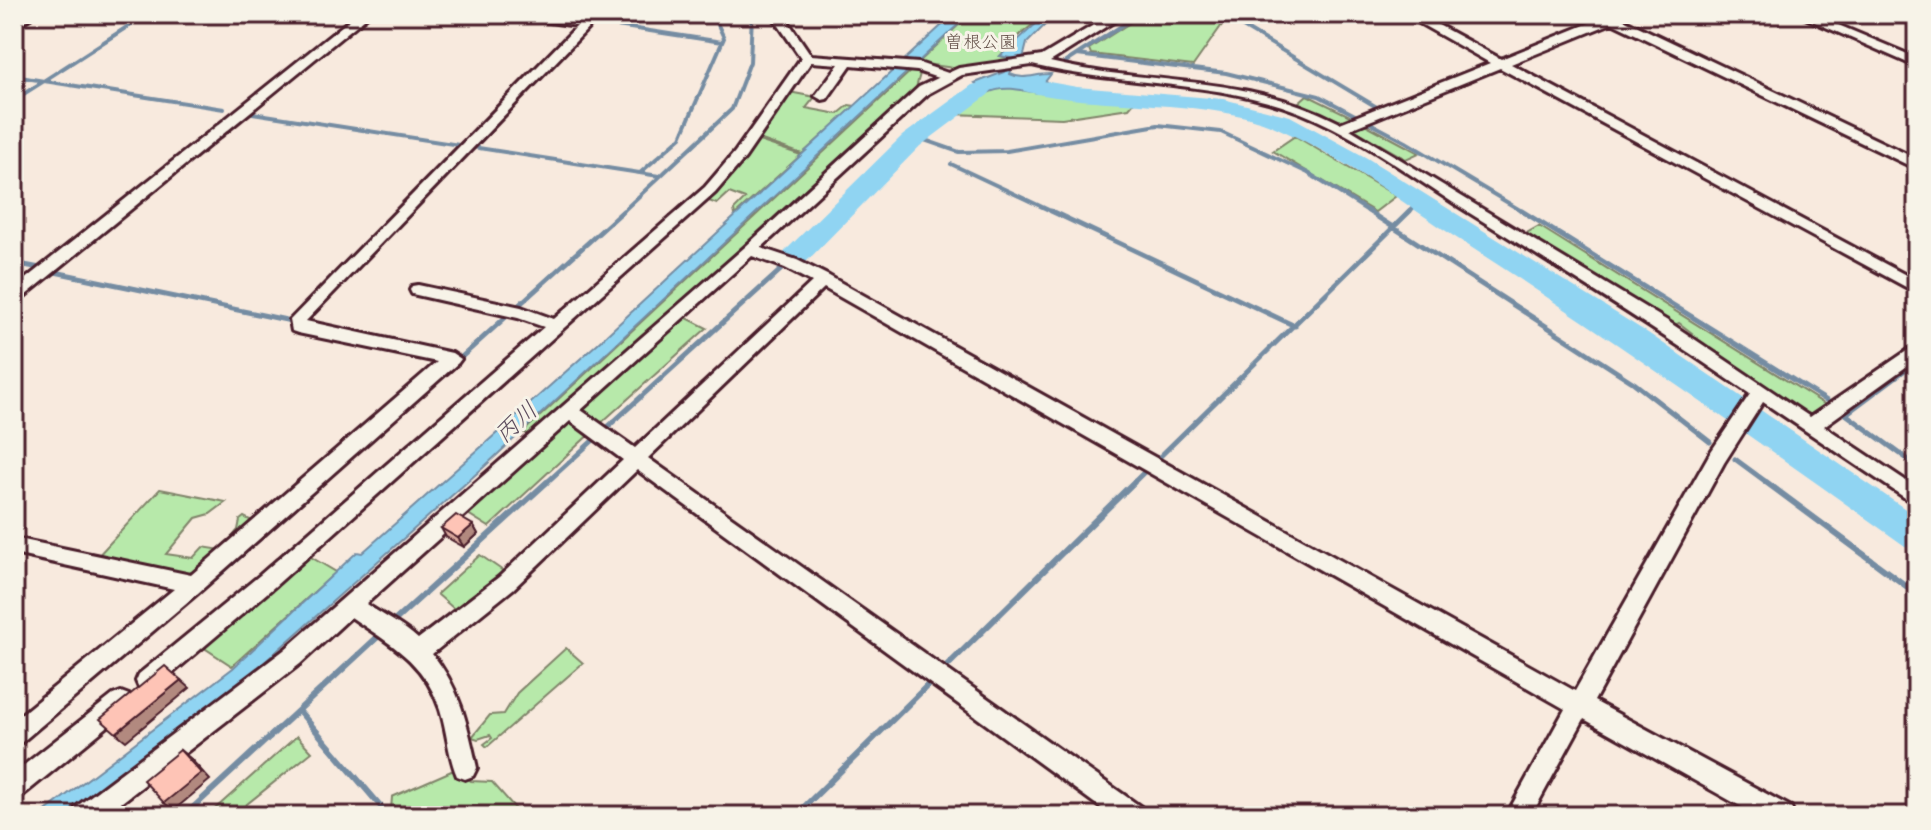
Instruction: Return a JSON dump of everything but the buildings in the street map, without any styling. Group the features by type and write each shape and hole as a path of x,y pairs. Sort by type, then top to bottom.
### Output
{"main road":[{"path":"14,22 27,14"}],"street":[{"path":"14,296 364,14"},
{"path":"522,14 591,19"},
{"path":"777,14 807,58"},
{"path":"1086,14 1107,22"},
{"path":"85,816 256,688 750,250 917,96 945,76 1029,64 1059,53 1120,14"},
{"path":"1409,14 1917,288"},
{"path":"1802,14 1917,63"},
{"path":"1340,128 1613,18 1917,164"},
{"path":"14,734 189,588 452,359 298,327 298,322 342,280 467,145 591,19"},
{"path":"807,58 919,67 945,76"},
{"path":"14,788 267,581 555,325 627,266 720,180 807,58"},
{"path":"822,96 847,62"},
{"path":"1029,64 1202,85 1255,95 1297,107 1340,128 1580,274 1917,498"},
{"path":"750,250 787,262 1782,816"},
{"path":"418,652 506,583 821,283"},
{"path":"418,290 515,311 555,325"},
{"path":"1811,425 1839,409 1917,350"},
{"path":"1518,816 1760,392"},
{"path":"569,411 601,430 632,460 1132,816"},
{"path":"14,546 189,588"},
{"path":"350,605 397,633 418,652 447,692 465,768"}],"green space":[{"name":"曽根公園","path":"994,14 1046,14 1016,38 1000,56 1010,58 1007,62 961,69 918,63 963,21 989,19"},
{"path":"1144,14 1211,14 1224,22 1193,66 1091,54 1089,49"},
{"path":"913,69 921,70 916,88 530,435 523,432"},
{"path":"1006,87 1135,101 1129,108 1062,118 953,114 990,90"},
{"path":"789,92 815,97 806,108 838,114 849,105 855,106 802,154 756,138"},
{"path":"1307,95 1354,118 1341,124 1298,103"},
{"path":"1363,123 1419,153 1406,159 1352,128"},
{"path":"1295,136 1396,196 1375,212 1273,151"},
{"path":"756,140 801,155 735,215 734,210 745,199 729,193 717,204 709,201 731,177"},
{"path":"1539,226 1829,407 1813,415 1801,411 1687,337 1692,333 1679,323 1671,327 1523,235"},
{"path":"683,316 707,328 600,424 582,411"},
{"path":"569,420 594,430 489,527 465,512"},
{"path":"160,489 226,502 210,514 196,518 166,554 193,558 203,547 221,550 238,530 244,517 258,524 195,579 96,558"},
{"path":"304,553 336,572 232,666 203,647"},
{"path":"480,555 509,575 461,615 437,594"},
{"path":"566,648 583,663 487,747 484,744 492,738 490,735 478,739 472,737 490,715 504,714 517,693"},
{"path":"297,736 312,752 242,808 247,816 207,816"},
{"path":"456,769 471,781 492,782 522,816 396,816 391,810 392,797"}],"water":[{"name":"丙川","path":"954,14 993,14 988,18 962,21 484,467 243,681 63,816 39,816 233,668 357,552 362,553 598,343"},
{"path":"1047,14 1056,14 1027,43 1023,59 1016,58 1010,74 1025,77 1051,74 1045,82 1073,91 1072,95 1000,89 950,114 942,112 977,85 975,83 1004,72 1010,58 1000,56"}],"waterway":[{"path":"45,80 147,14"},
{"path":"640,173 681,137 724,38 713,14"},
{"path":"621,213 732,109 750,62 752,14"},
{"path":"1061,65 1140,14"},
{"path":"1214,14 1238,24 1380,109"},
{"path":"1616,20 1632,14"},
{"path":"591,22 722,42"},
{"path":"1077,55 1226,73 1319,96 1406,142 1525,213"},
{"path":"1369,122 1507,65"},
{"path":"14,76 44,81"},
{"path":"14,100 44,81"},
{"path":"44,81 224,109"},
{"path":"1032,86 1077,94 1223,106 1282,121 1358,163 1637,340 1917,536"},
{"path":"796,256 911,141 980,90"},
{"path":"246,112 659,176"},
{"path":"916,137 959,152 1007,151 1158,125 1221,132 1308,173 1371,213"},
{"path":"951,164 1055,213"},
{"path":"1410,211 1419,202"},
{"path":"321,484 623,211"},
{"path":"1051,211 1294,325"},
{"path":"1368,211 1393,227"},
{"path":"1393,227 1410,211"},
{"path":"1522,211 1832,404 1917,466"},
{"path":"1294,325 1393,227"},
{"path":"1393,227 1634,383 1710,442"},
{"path":"545,484 796,256"},
{"path":"14,263 40,268"},
{"path":"50,271 296,322"},
{"path":"1132,484 1294,325"},
{"path":"396,341 452,353"},
{"path":"1846,414 1917,361"},
{"path":"1735,459 1769,484"},
{"path":"215,578 323,482"},
{"path":"390,625 547,482"},
{"path":"941,672 1134,482"},
{"path":"1766,482 1917,594"},
{"path":"184,816 383,632"},
{"path":"795,816 934,679"},
{"path":"300,712 389,816"}]}
